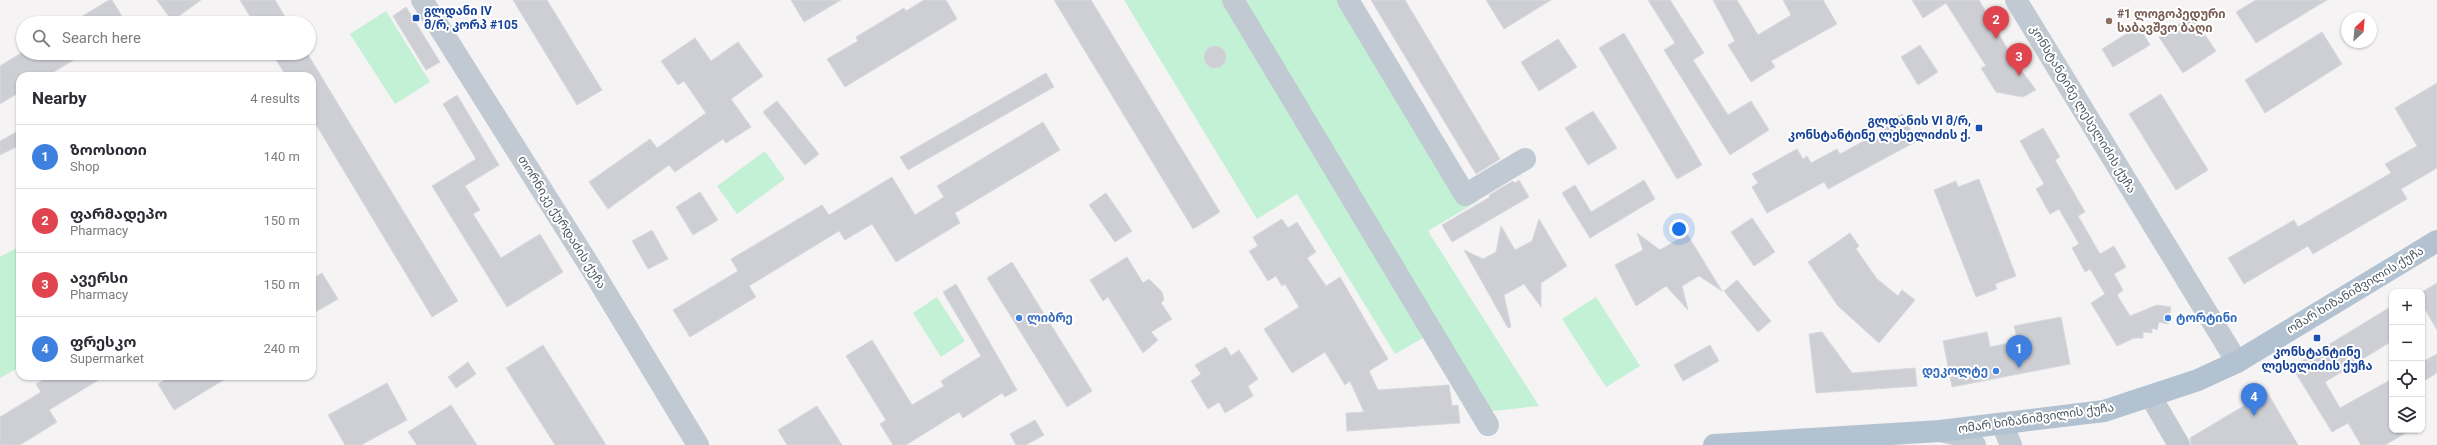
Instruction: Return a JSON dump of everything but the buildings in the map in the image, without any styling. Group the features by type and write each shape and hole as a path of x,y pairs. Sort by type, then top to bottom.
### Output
{"main road":[{"name":"ომარ ხიზანიშვილის ქუჩა","path":"1714,445 1940,431 2104,410 2198,380 2237,362 2437,241"}],"street":[{"name":"თორნიკე ქურდაძის ქუჩა","path":"422,0 591,268 698,445"},
{"path":"1233,0 1488,425"},
{"path":"1348,0 1465,195 1525,159"},
{"name":"კონსტანტინე ლესელიძის ქუჩა","path":"2016,0 2237,362"},
{"path":"2151,396 2179,445"},
{"path":"2002,424 2010,445"},
{"path":"1940,431 1967,437 1975,445"}],"green space":[{"path":"1124,0 1354,0 1478,201 1428,231 1539,406 1474,413 1430,334 1395,354 1297,194 1257,219"},
{"path":"386,11 430,82 395,104 350,34"},
{"path":"765,151 785,179 737,214 717,186"},
{"path":"16,248 16,369 0,378 0,257"},
{"path":"937,297 965,341 941,357 913,313"},
{"path":"1596,297 1640,366 1606,387 1562,319"}],"place":[{"name":"გლდანი IV მ/რ, კორპ #105","path":"416,18"},
{"name":"#1 ლოგოპედური საბავშვო ბაღი","path":"2109,21"},
{"name":"ფარმადეპო","path":"1996,39"},
{"name":"ავერსი","path":"2019,76"},
{"name":"გლდანის VI მ/რ, კონსტანტინე ლესელიძის ქ.","path":"1979,128"},
{"name":"ლიბრე","path":"1019,318"},
{"name":"ტორტინი","path":"2168,318"},
{"name":"კონსტანტინე ლესელიძის ქუჩა","path":"2317,338"},
{"name":"ზოოსითი","path":"2019,368"},
{"name":"დეკოლტე","path":"1996,371"},
{"name":"ფრესკო","path":"2254,416"}]}
